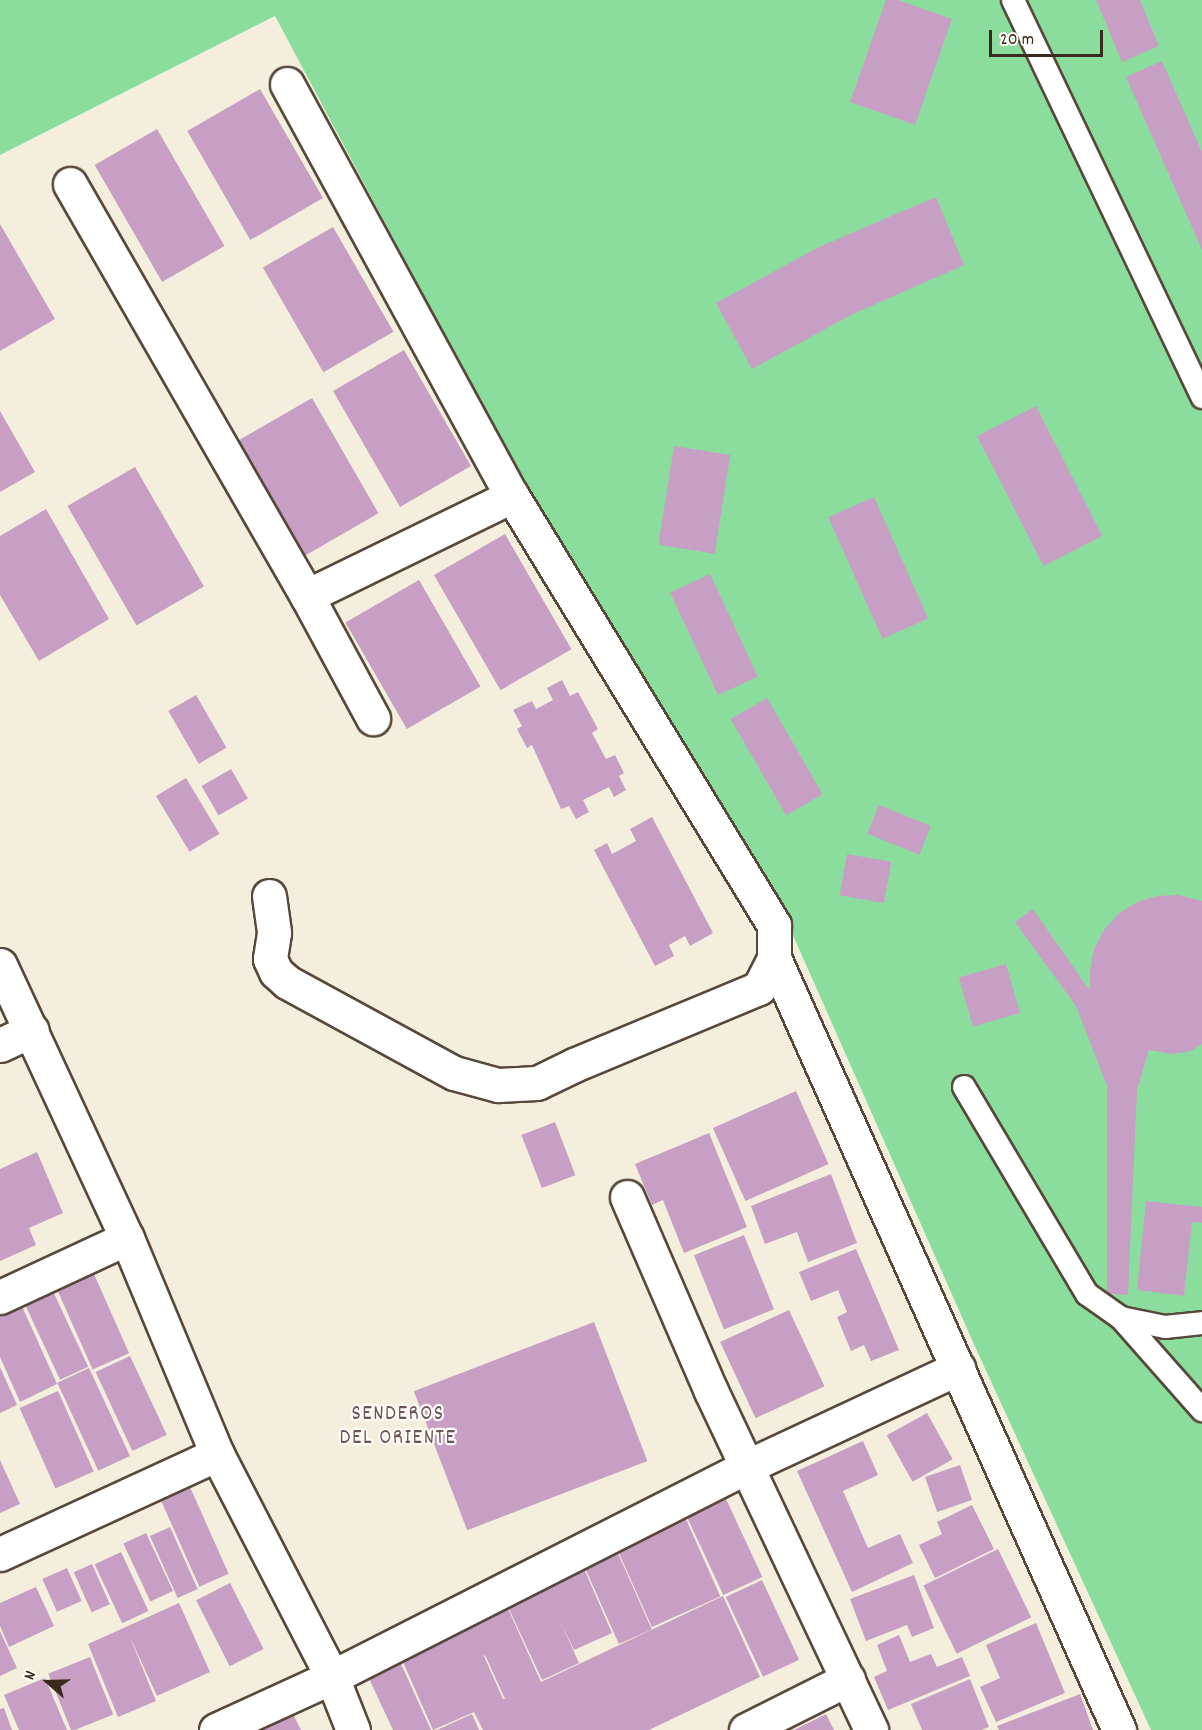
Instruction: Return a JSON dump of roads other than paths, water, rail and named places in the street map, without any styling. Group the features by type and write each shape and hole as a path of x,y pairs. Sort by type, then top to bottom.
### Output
{"street":[{"path":"286,84 512,496 774,925 774,958 1119,1730"},
{"path":"70,184 308,596 373,718"},
{"path":"308,596 512,496"},
{"path":"268,896 274,933 270,959 276,972 287,982 454,1073 498,1085 537,1083 574,1065 759,988 774,958"},
{"path":"0,965 127,1238 217,1454 332,1677 353,1730"},
{"path":"0,1045 32,1030"},
{"path":"627,1197 711,1390 871,1730"},
{"path":"0,1297 127,1238"},
{"path":"216,1730 332,1677 748,1466 958,1368"},
{"path":"0,1554 217,1454"},
{"path":"746,1730 848,1679"}],"lane":[{"path":"1013,0 1202,397"},
{"path":"964,1087 1087,1294 1121,1318 1202,1410"},
{"path":"1121,1318 1165,1327 1202,1323"}],"district":[{"name":"SENDEROS DEL ORIENTE","path":"398,1427"}]}
